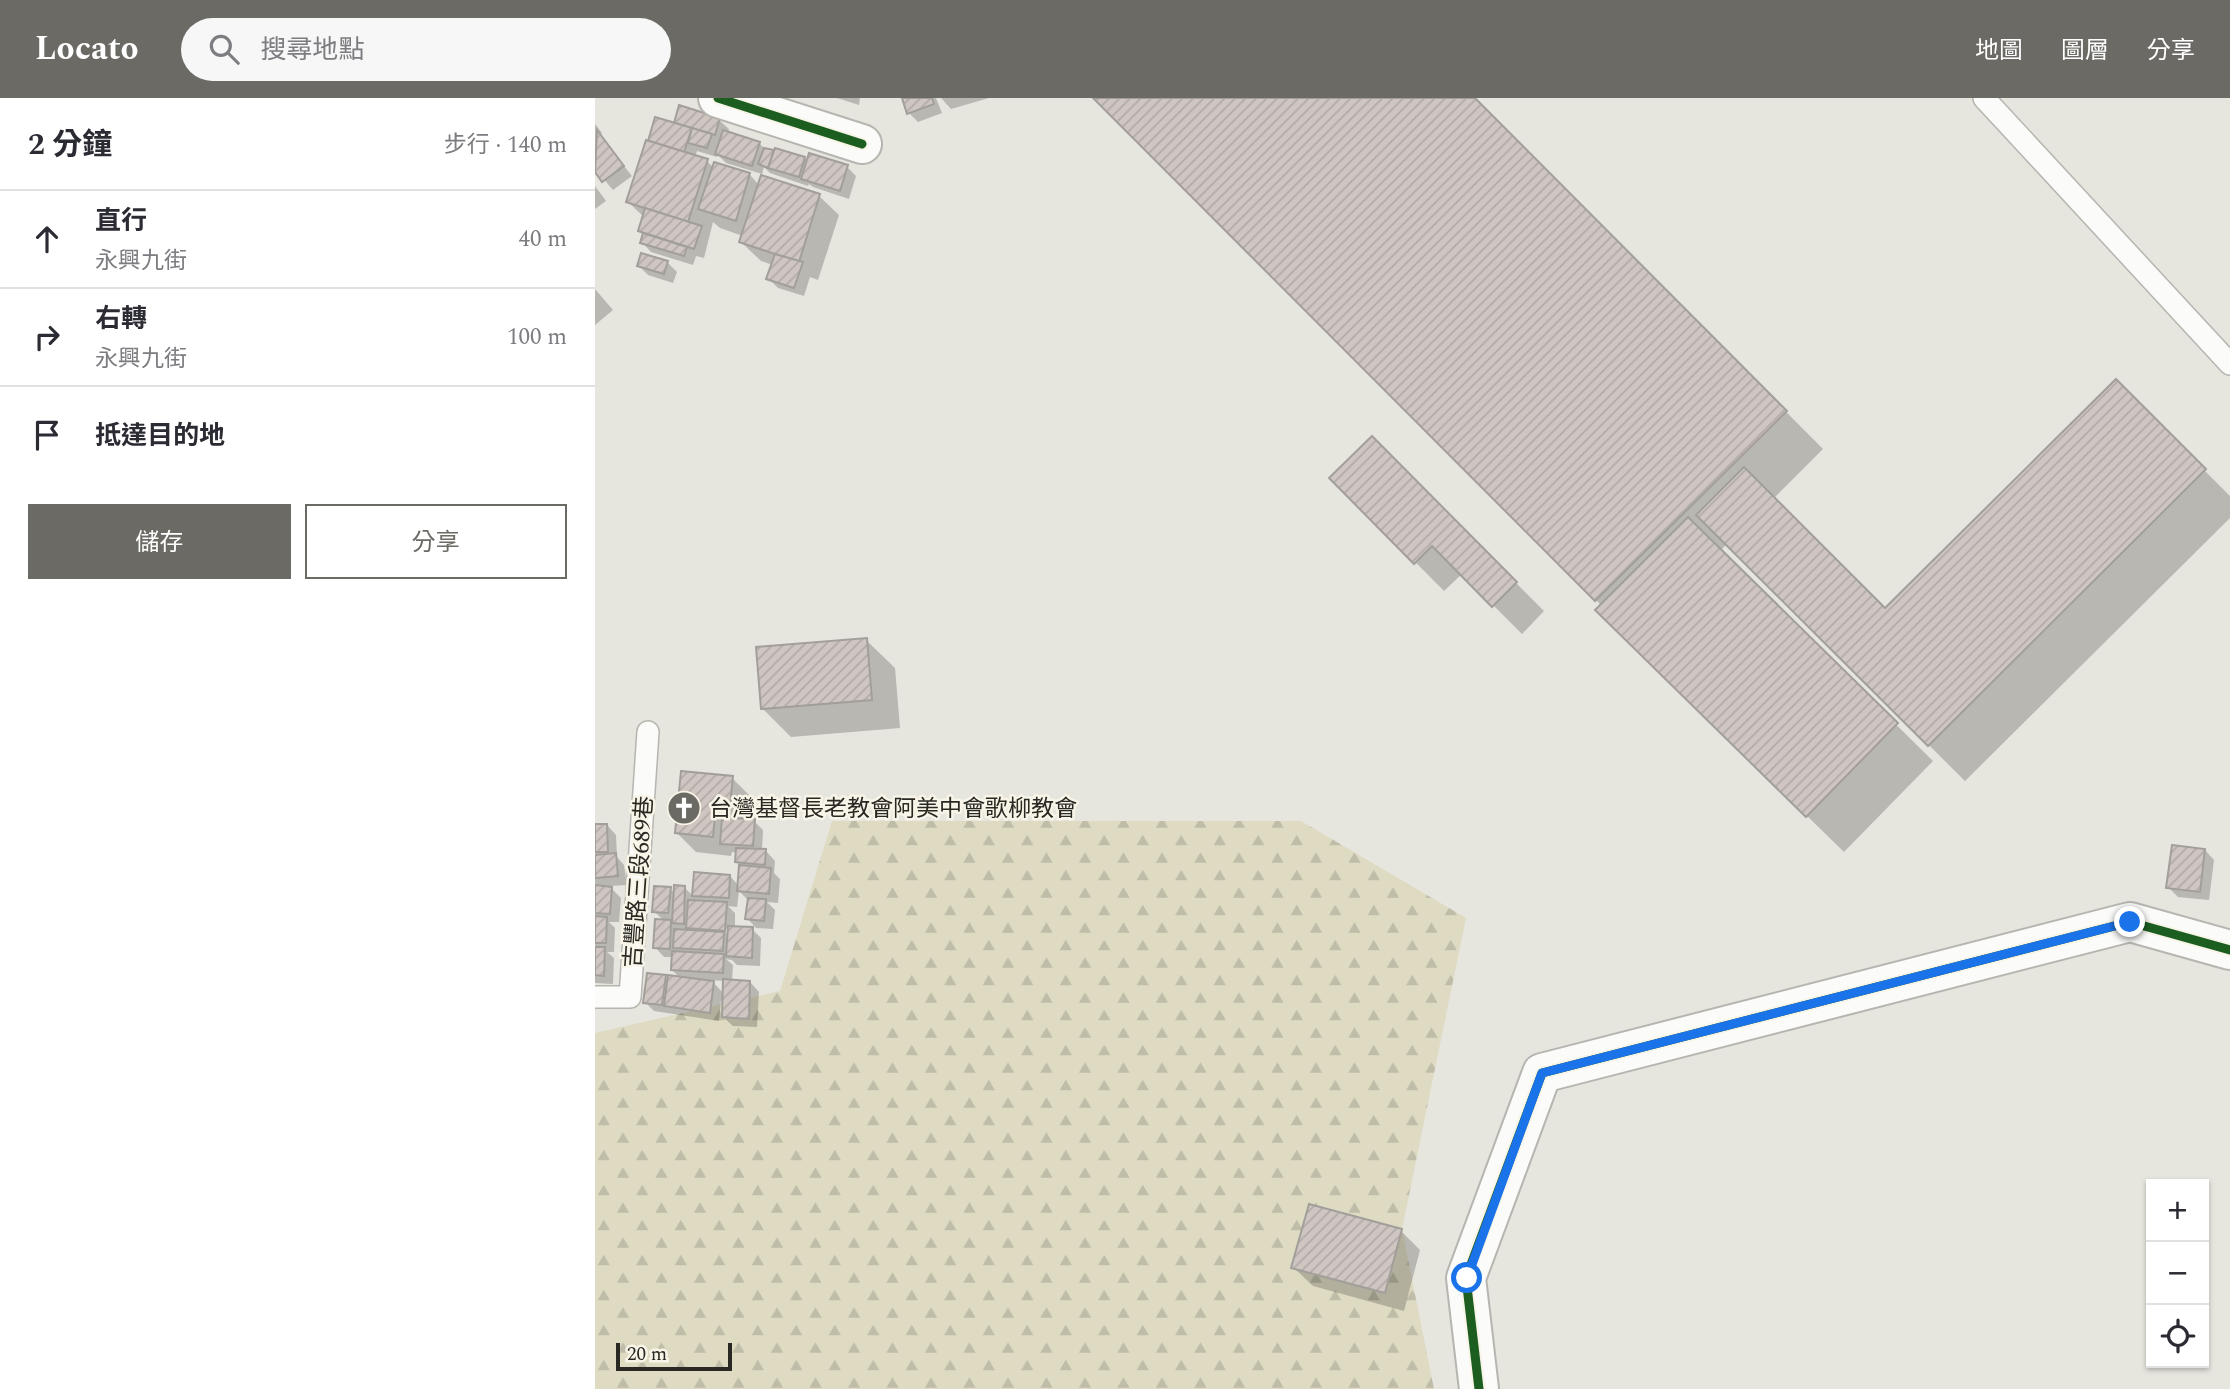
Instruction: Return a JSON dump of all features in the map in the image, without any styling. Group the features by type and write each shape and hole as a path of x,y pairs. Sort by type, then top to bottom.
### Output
{"street":[{"path":"718,98 862,144"},
{"path":"1479,1389 1467,1278 1542,1073 2130,922 2230,950"}],"lane":[{"path":"1984,98 2230,364"},
{"name":"吉豐路三段689巷","path":"595,997 631,997 648,732"}],"green space":[{"path":"832,821 1301,821 1466,918 1402,1229 1434,1389 595,1389 595,1033 780,991"}],"building":[{"path":"902,98 932,98 934,104 907,114"},
{"path":"1093,98 1475,98 1787,411 1595,601"},
{"path":"679,105 720,118 715,135 674,123"},
{"path":"655,117 692,128 684,152 648,141"},
{"path":"692,128 712,134 707,148 688,143"},
{"path":"597,130 624,166 602,182 595,172"},
{"path":"723,130 760,142 752,166 715,154"},
{"path":"646,140 708,159 688,222 626,202"},
{"path":"764,148 774,150 768,168 758,164"},
{"path":"775,148 805,157 799,177 768,168"},
{"path":"809,153 848,165 840,191 801,179"},
{"path":"714,162 750,173 736,221 698,209"},
{"path":"761,175 820,194 799,262 739,242"},
{"path":"645,208 702,226 694,249 638,231"},
{"path":"643,233 687,247 684,256 640,243"},
{"path":"641,253 668,261 664,274 637,266"},
{"path":"775,254 803,262 794,288 766,279"},
{"path":"2116,379 2206,469 1928,746 1696,515 1744,467 1885,608"},
{"path":"1372,436 1517,582 1492,607 1432,546 1414,564 1329,478"},
{"path":"1688,517 1898,723 1806,817 1595,610"},
{"path":"867,638 872,700 761,709 756,647"},
{"path":"681,771 733,776 729,816 715,815 713,837 675,833"},
{"path":"722,818 755,819 753,846 720,844"},
{"path":"595,824 607,824 608,852 595,852"},
{"path":"2172,845 2205,849 2200,892 2166,888"},
{"path":"736,848 766,849 765,865 735,862"},
{"path":"616,853 618,876 595,878 595,855"},
{"path":"739,865 771,868 769,894 737,891"},
{"path":"694,872 730,875 729,898 692,896"},
{"path":"595,885 612,887 610,914 595,913"},
{"path":"674,885 685,886 684,924 672,923"},
{"path":"654,886 671,887 668,913 652,912"},
{"path":"748,898 766,899 764,921 745,919"},
{"path":"688,900 727,902 725,931 686,928"},
{"path":"595,916 607,917 606,943 595,943"},
{"path":"655,919 671,920 670,949 653,948"},
{"path":"728,926 753,927 752,958 726,956"},
{"path":"674,929 724,932 723,951 673,948"},
{"path":"595,947 605,947 604,976 595,975"},
{"path":"672,951 724,954 723,973 671,970"},
{"path":"647,973 666,975 662,1005 643,1003"},
{"path":"668,975 714,981 710,1013 664,1006"},
{"path":"723,979 750,981 749,1019 722,1017"},
{"path":"1309,1204 1402,1229 1385,1293 1291,1268"}],"cycle path":[{"path":"718,98 862,144"},
{"path":"1479,1389 1466,1278 1542,1073 2130,922 2230,950"}],"place":[{"name":"台灣基督長老教會阿美中會歌柳教會","path":"684,808"}],"route":[{"path":"1467,1278 1542,1073 2130,922"}]}
